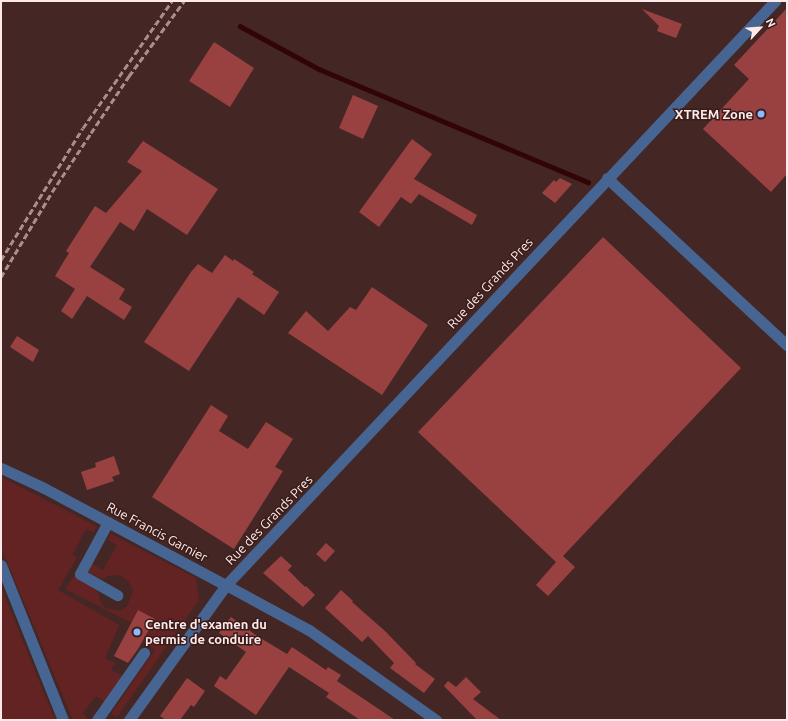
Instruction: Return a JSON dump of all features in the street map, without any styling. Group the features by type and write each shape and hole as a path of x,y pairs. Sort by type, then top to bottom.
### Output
{"street":[{"name":"Rue des Grands Pres","path":"129,720 226,585 775,1"},
{"path":"607,178 787,345"},
{"name":"Rue Francis Garnier","path":"1,468 108,522 309,630 436,720"},
{"path":"108,522 80,574 118,595"},
{"path":"1,565 63,720"},
{"path":"99,719 144,653"}],"shaded area":[{"path":"1,477 96,526 94,532 86,529 72,555 77,557 58,590 119,625 105,658 115,663 111,670 123,676 105,702 96,696 83,713 89,720 73,720 1,547"},
{"path":"111,534 196,578 199,600 117,717 111,714 155,650 143,641 154,619 138,610 132,623 65,589 74,576 96,588 102,605 106,608 120,611 127,606 133,591 129,582 120,575 108,576 103,579 88,572 92,564 103,570 117,545 108,540"},
{"path":"1,587 55,720 1,720"}],"building":[{"name":"XTREM Zone","path":"787,8 787,174 771,192 703,129 749,79 734,65"},
{"path":"642,9 682,24 676,38 657,31 659,26"},
{"path":"214,42 254,68 230,107 189,81"},
{"path":"353,95 378,106 363,139 339,128"},
{"path":"412,139 432,154 414,179 477,215 472,225 419,194 411,204 401,197 379,227 359,212"},
{"path":"143,141 218,189 187,235 147,209 134,231 120,222 90,267 125,289 119,299 132,307 124,320 87,296 72,319 61,311 75,289 55,276 69,253 66,251 95,206 106,213 142,171 127,162"},
{"path":"560,178 572,184 555,203 542,193 554,180 556,182"},
{"path":"603,237 741,368 563,556 575,567 548,596 536,585 556,562 418,432"},
{"path":"225,255 254,272 252,274 279,292 264,315 238,297 189,371 144,342 191,272 198,264 212,273"},
{"path":"372,287 428,325 382,395 288,333 306,311 328,331 350,307 356,310"},
{"path":"17,336 39,350 33,362 10,347"},
{"path":"211,405 228,416 219,431 248,449 266,422 293,439 275,467 283,471 234,549 152,497"},
{"path":"114,456 120,474 112,477 114,481 87,490 81,472 96,467 95,463"},
{"path":"326,543 335,551 325,562 316,554"},
{"path":"281,556 292,566 288,570 315,595 303,607 263,573"},
{"path":"341,590 353,601 352,602 385,631 416,663 415,664 435,679 424,693 390,668 394,663 368,636 362,642 325,608"},
{"name":"Centre d'examen du permis de conduire","path":"138,610 155,619 138,649 128,663 114,656"},
{"path":"231,617 257,636 287,654 292,647 326,670 328,667 341,675 337,681 395,720 360,720 326,697 329,693 289,667 256,715 214,686 220,676 226,680 246,652 219,633"},
{"path":"466,677 481,692 473,699 501,720 477,720 444,686 448,681 456,687"},
{"path":"187,678 205,691 194,707 191,705 180,720 166,720 160,716"}],"waterway":[{"path":"240,26 319,69 588,182"}],"railway":[{"path":"1,260 83,128 172,1"},
{"path":"1,277 52,192 91,133 129,76 184,1"}],"place":[{"name":"XTREM Zone","path":"761,114"},
{"name":"Centre d'examen du permis de conduire","path":"137,632"}]}
